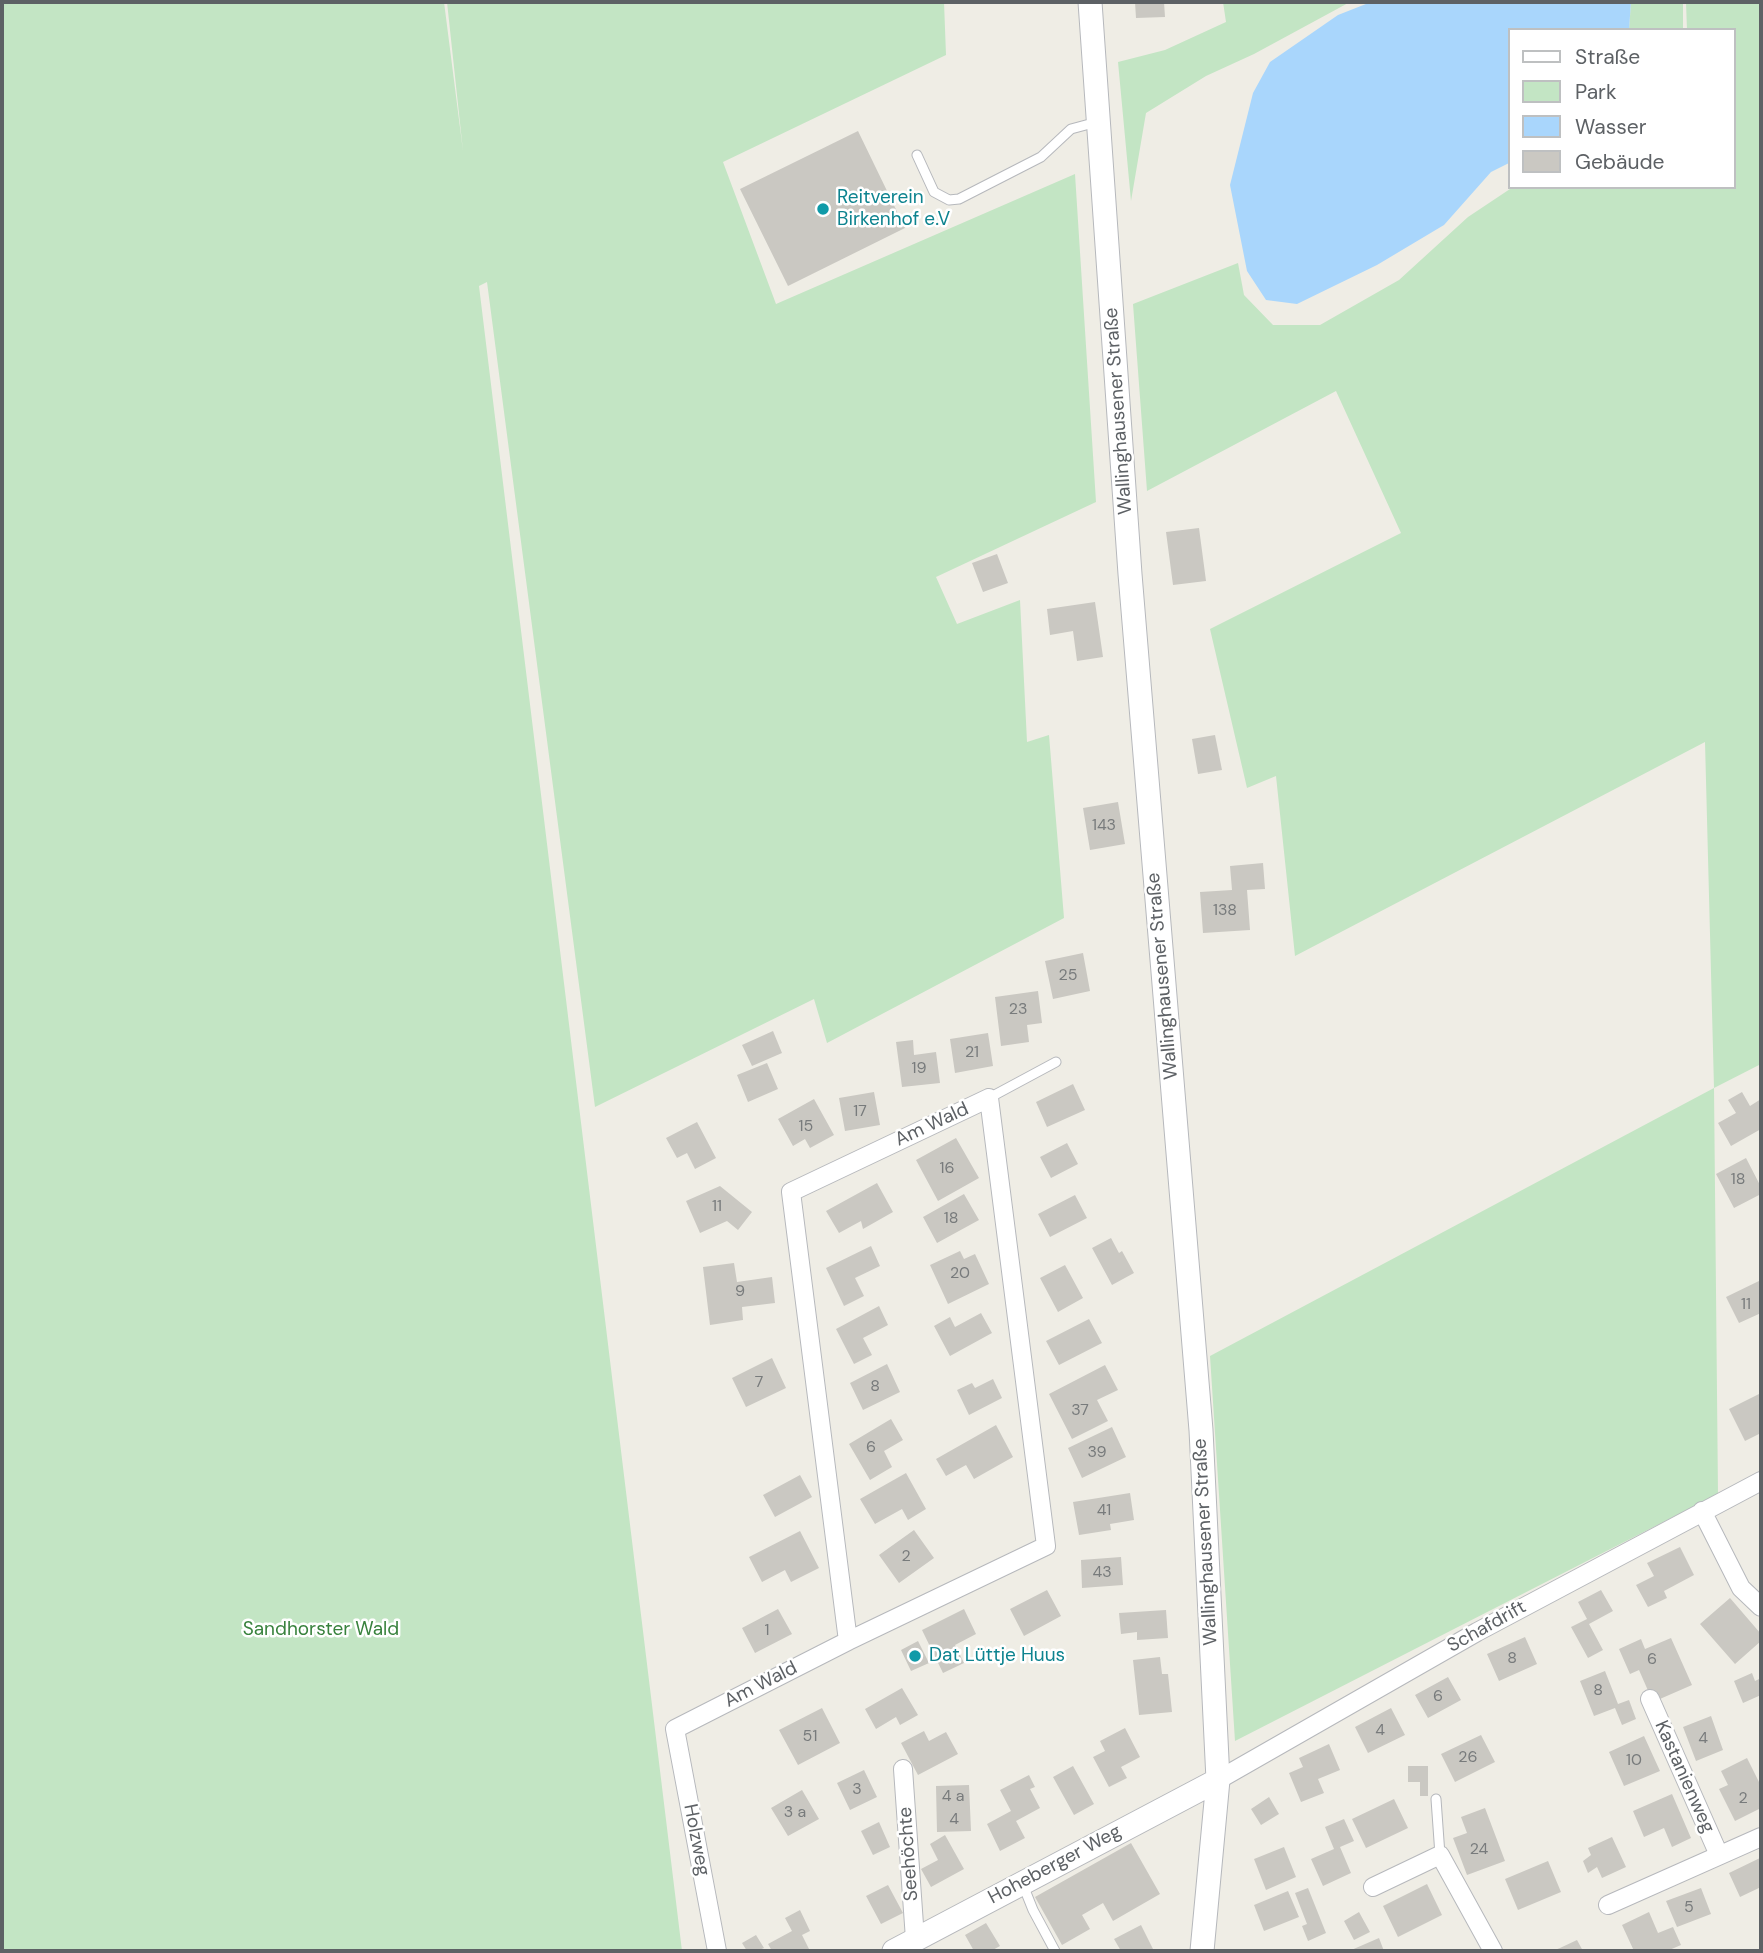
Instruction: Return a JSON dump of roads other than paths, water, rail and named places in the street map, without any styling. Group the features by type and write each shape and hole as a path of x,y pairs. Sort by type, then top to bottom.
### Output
{"street":[{"name":"Wallinghausener Straße","path":"1090,2 1131,587 1201,1430 1217,1780 1202,1951"},
{"name":"Am Wald","path":"675,1729 848,1641 1046,1546 989,1098 791,1192 848,1641"},
{"name":"Schafdrift","path":"1217,1780 1476,1632 1761,1481"},
{"path":"1702,1511 1741,1588 1761,1607"},
{"name":"Kastanienweg","path":"1650,1699 1719,1855"},
{"name":"Holzweg","path":"675,1729 717,1951"},
{"name":"Seehöchte","path":"904,1769 915,1939"},
{"name":"Hoheberger Weg","path":"894,1951 1217,1780"},
{"name":"Kastanienweg","path":"1608,1905 1761,1836"},
{"path":"1373,1887 1440,1855 1493,1951"}],"lane":[{"path":"917,155 934,192 949,200 960,199 1041,157 1071,129 1098,122"},
{"path":"989,1098 1056,1062"},
{"path":"1436,1799 1440,1855"},
{"path":"1022,1883 1055,1951"}],"water":[{"path":"1371,2 1631,2 1629,28 1508,28 1508,164 1491,172 1444,225 1377,265 1297,304 1266,300 1247,271 1230,185 1253,93 1270,62 1338,15"}],"place":[{"name":"Reitverein Birkenhof e.V","path":"823,209"},
{"name":"Dat Lüttje Huus","path":"915,1656"}],"park label":[{"name":"Sandhorster Wald","path":"321,1630"}]}
